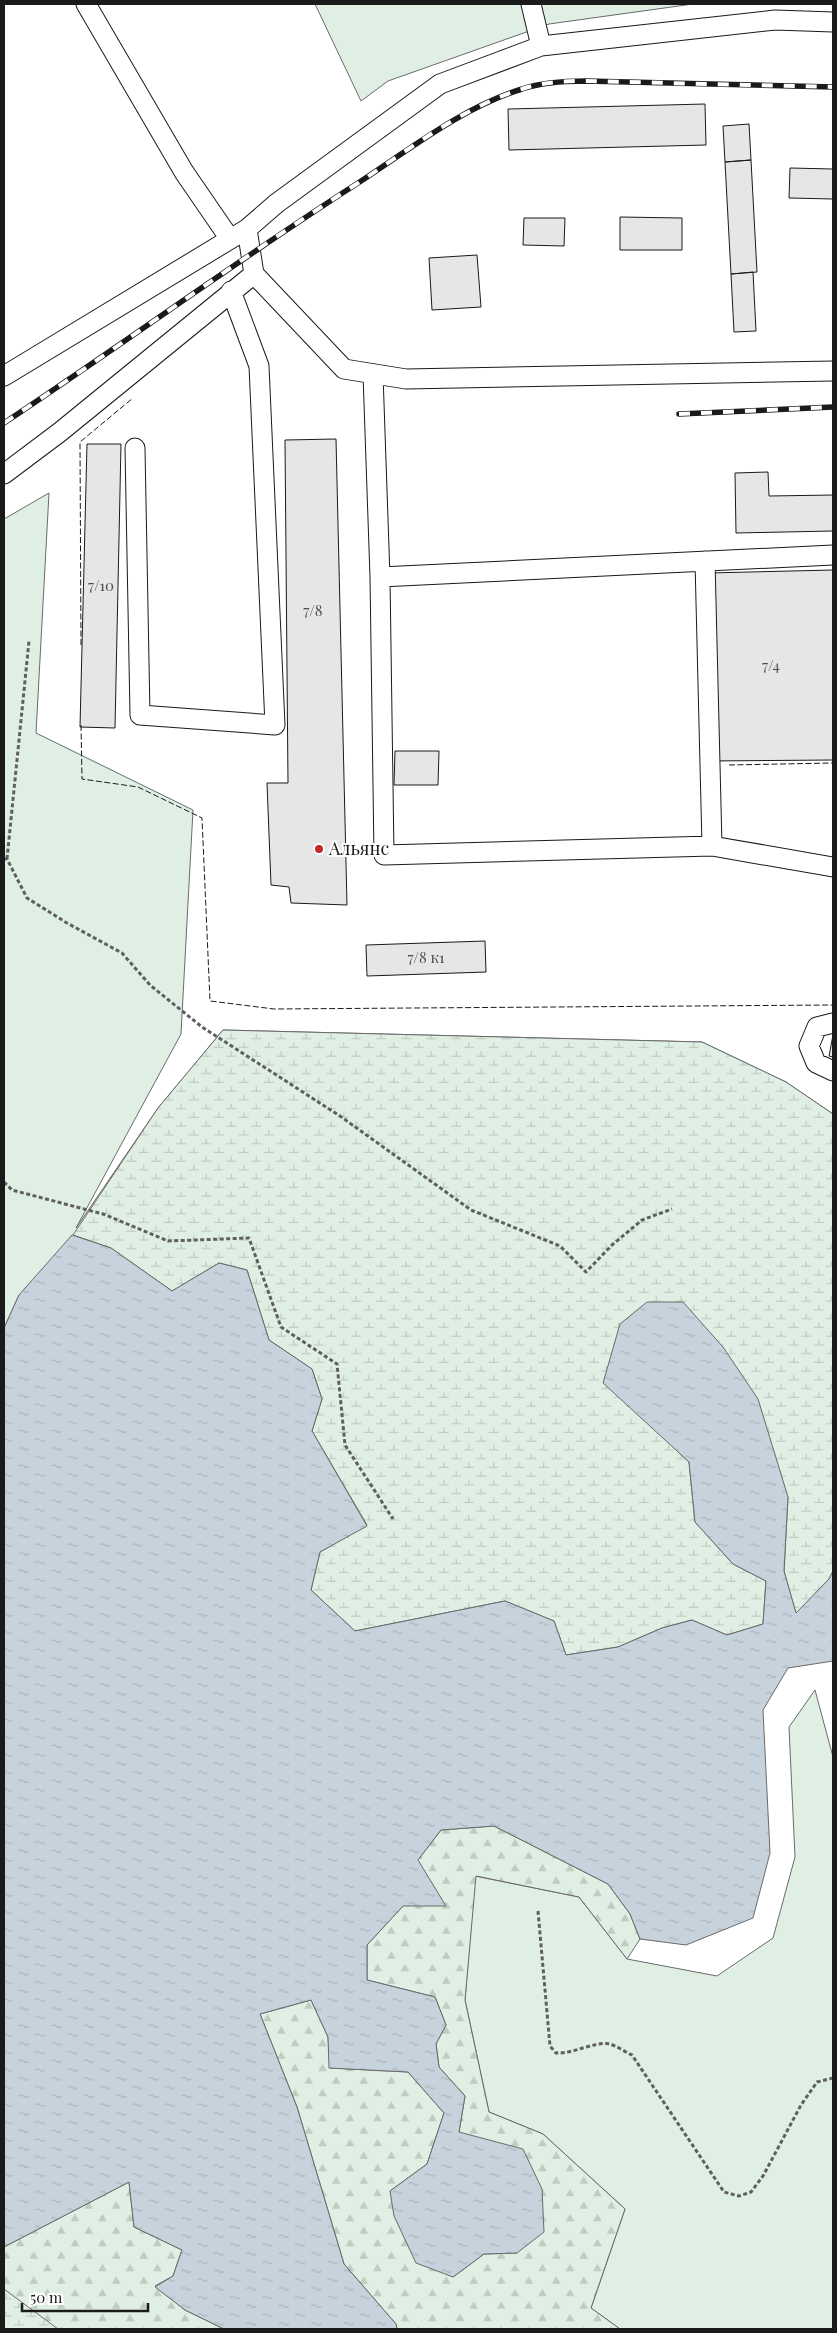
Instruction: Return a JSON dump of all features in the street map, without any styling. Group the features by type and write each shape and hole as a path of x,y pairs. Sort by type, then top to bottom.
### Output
{"lane":[{"path":"86,4 184,172 230,239"},
{"path":"531,4 541,46"},
{"path":"4,376 246,229 277,203 440,84 541,46 775,20 833,22"},
{"path":"246,229 254,274 344,369 406,379 833,371"},
{"path":"4,474 60,432 254,274"},
{"path":"135,448 140,715 275,725 259,366 231,292"},
{"path":"373,374 380,577 384,855 712,846 833,867"},
{"path":"380,577 833,555"},
{"path":"705,561 712,846"},
{"path":"833,1024 817,1027 808,1046 816,1063 833,1071"}],"path":[{"path":"29,641 6,859 26,898 122,953 150,985 202,1027 340,1116 471,1210 560,1246 586,1272 612,1245 642,1220 672,1209"},
{"path":"4,1182 12,1190 103,1214 168,1241 249,1238 281,1327 337,1364 344,1445 393,1519"},
{"path":"538,1911 550,2046 556,2053 568,2054 594,2046 610,2044 632,2055 724,2192 738,2196 751,2192 764,2176 801,2105 811,2090 817,2082 833,2078"}],"green space":[{"path":"315,4 693,4 549,24 388,81 361,101"},
{"path":"49,493 36,733 193,810 181,1034 76,1228 158,1108 223,1030 702,1042 786,1082 833,1114 833,1571 19,1295 4,1328 4,519"},
{"path":"223,1030 702,1042 786,1082 833,1114 833,1571 829,1579 796,1614 784,1571 788,1497 648,1423 689,1462 695,1522 733,1564 766,1581 763,1624 727,1635 692,1620 662,1628 618,1647 566,1655 554,1621 505,1601 355,1631 311,1590 320,1552 367,1525 312,1431 322,1399 312,1369 269,1340 247,1270 219,1263 172,1291 111,1248 73,1235 158,1108"},
{"path":"815,1690 833,1757 833,2329 620,2329 591,2308 625,2209 543,2134 489,2112 465,2000 475,1876 579,1897 627,1959 717,1976 773,1938 795,1857 789,1727"},
{"path":"494,1826 608,1884 630,1914 640,1939 627,1959 579,1897 476,1876 465,2000 489,2112 543,2134 625,2209 591,2308 620,2329 397,2329 396,2324 344,2264 297,2107 260,2014 311,2000 328,2037 330,2068 408,2072 444,2113 427,2164 390,2191 453,2277 484,2254 517,2253 459,2132 465,2096 439,2067 436,2044 446,2025 435,1997 367,1980 367,1945 403,1906 418,1860 441,1830"},
{"path":"129,2182 134,2227 182,2250 173,2276 155,2286 185,2310 224,2329 4,2329 4,2247"},
{"path":"4,2289 58,2329 4,2329"}],"water":[{"path":"72,1235 111,1248 172,1291 219,1263 247,1270 269,1340 312,1369 322,1399 312,1431 367,1526 320,1552 311,1590 355,1631 505,1601 554,1621 566,1655 618,1647 662,1628 692,1620 727,1635 763,1624 766,1581 733,1564 695,1522 689,1462 603,1383 620,1324 647,1302 683,1302 723,1347 758,1399 788,1497 784,1571 796,1613 829,1579 833,1571 833,1661 788,1668 763,1710 770,1853 753,1918 686,1945 640,1939 630,1914 608,1884 494,1826 441,1830 418,1860 446,1906 403,1906 367,1945 367,1980 435,1997 446,2025 436,2044 439,2067 465,2096 459,2132 523,2149 542,2189 544,2232 517,2253 484,2254 453,2277 416,2263 394,2216 390,2191 427,2164 444,2113 408,2072 329,2068 328,2037 311,2000 260,2014 297,2107 344,2264 396,2324 397,2329 224,2329 185,2310 155,2287 173,2276 182,2250 134,2227 129,2182 4,2247 4,1328 19,1295"}],"building":[{"path":"705,104 706,145 509,150 508,109"},
{"path":"749,124 751,160 725,162 723,126"},
{"path":"751,160 757,272 731,274 725,162"},
{"path":"790,168 833,169 833,199 789,198"},
{"path":"620,217 682,218 682,250 620,250"},
{"path":"524,218 565,218 564,246 523,245"},
{"path":"477,255 481,307 432,310 429,258"},
{"path":"753,272 756,331 734,332 731,274"},
{"path":"336,439 347,905 291,903 289,887 271,885 267,783 288,783 285,440"},
{"path":"87,444 121,444 115,728 80,727"},
{"path":"768,472 769,496 833,495 833,531 736,533 735,473"},
{"path":"833,570 833,760 708,761 708,573"},
{"path":"395,751 439,751 438,785 394,785"},
{"path":"485,941 486,972 367,976 366,945"},
{"path":"833,1035 833,1057 829,1056"}],"railway":[{"path":"4,423 417,143 479,106 500,97 538,85 570,81 833,87"},
{"path":"679,414 833,407"}],"fence":[{"path":"81,645 80,442 133,398"},
{"path":"81,725 82,779 138,787 202,818 210,1001 274,1009 833,1005"},
{"path":"729,765 833,763"}],"place":[{"name":"Альянс","path":"319,849"}]}
